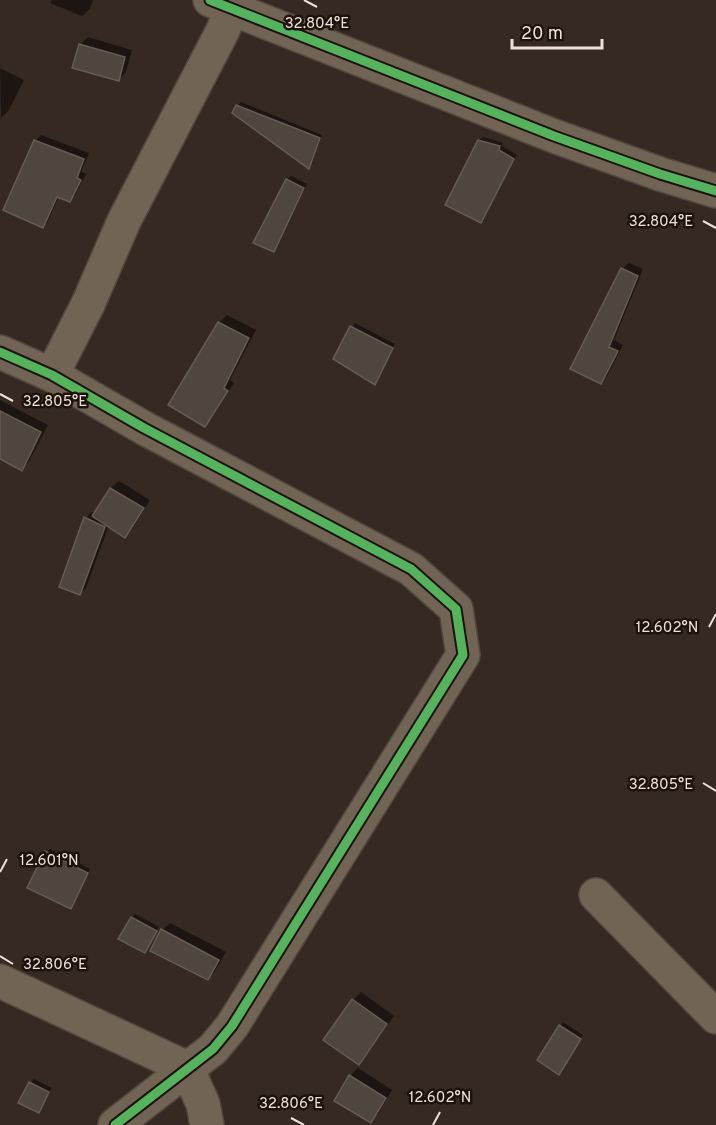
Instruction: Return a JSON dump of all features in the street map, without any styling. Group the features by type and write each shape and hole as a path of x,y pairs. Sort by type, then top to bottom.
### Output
{"street":[{"path":"52,375 89,302 124,221 222,32 226,3 554,136 660,174 716,191"},
{"path":"0,352 52,375 144,428 411,569 456,609 463,655 232,1026 213,1049 116,1125"},
{"path":"596,895 716,1017"},
{"path":"0,981 187,1068 203,1104 207,1125"}],"building":[{"path":"79,44 125,57 119,81 72,68"},
{"path":"236,105 320,138 309,169 232,113"},
{"path":"34,140 84,159 77,178 81,180 70,202 57,197 43,228 3,210"},
{"path":"478,140 500,146 499,150 514,159 481,223 445,205"},
{"path":"286,179 304,188 274,252 253,243"},
{"path":"621,268 638,276 609,347 618,351 601,384 570,369"},
{"path":"218,322 249,338 224,388 228,391 205,427 168,405"},
{"path":"350,326 393,348 375,385 333,359"},
{"path":"0,411 41,432 22,471 0,459"},
{"path":"110,488 144,508 125,538 92,516"},
{"path":"84,517 105,527 80,595 59,587"},
{"path":"45,851 88,873 71,909 27,888"},
{"path":"131,917 157,931 145,953 118,939"},
{"path":"161,929 219,960 208,980 150,951"},
{"path":"352,999 387,1024 359,1065 323,1040"},
{"path":"559,1025 581,1039 559,1075 537,1060"},
{"path":"349,1075 386,1098 371,1123 334,1101"},
{"path":"29,1082 49,1092 39,1113 18,1103"}],"cycle path":[{"path":"210,0 554,136 660,174 716,191"},
{"path":"0,352 52,375 144,428 411,569 456,609 463,655 232,1026 213,1049 115,1125"}]}
